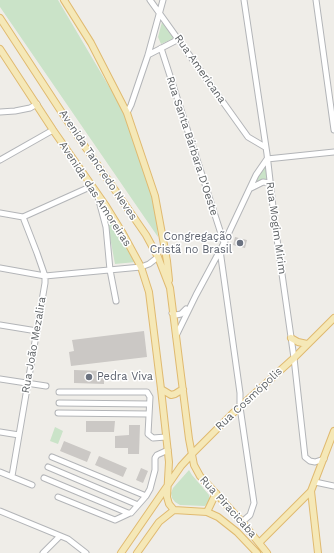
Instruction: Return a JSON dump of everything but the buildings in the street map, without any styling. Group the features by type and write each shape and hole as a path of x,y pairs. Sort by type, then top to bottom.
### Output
{"main road":[{"path":"64,0 91,43 128,112 155,196 170,288"},
{"name":"Avenida Tancredo Neves","path":"0,18 70,125 146,235 158,257 170,288 189,439"},
{"name":"Avenida das Amoreiras","path":"0,49 122,232 141,267 148,292 168,450 168,501 174,510"},
{"path":"158,257 161,249 162,233"},
{"name":"Rua Cosmópolis","path":"168,485 192,453 294,358 334,318"},
{"path":"291,338 298,342 307,344"},
{"path":"161,390 170,394 175,394 183,388"},
{"name":"Rua Piracicaba","path":"189,439 194,465 197,472 259,543 311,491 334,431"},
{"path":"189,439 194,445 201,444"},
{"path":"121,553 168,485"},
{"path":"311,491 318,553"},
{"path":"207,512 216,493"},
{"path":"137,553 158,522 174,510 207,512 218,517 238,532 257,553"},
{"path":"259,543 267,553"}],"street":[{"name":"Rua Americana","path":"150,0 248,138 265,147"},
{"path":"128,112 148,55 163,0"},
{"name":"Rua Mogim Mirim","path":"244,0 294,358 305,457 310,461 315,462 324,459"},
{"path":"316,0 333,113 334,130"},
{"path":"148,55 179,39"},
{"path":"151,43 160,48"},
{"name":"Rua Santa Bárbara D'Oeste","path":"160,48 224,243"},
{"path":"0,112 15,112 30,108 37,104"},
{"path":"0,160 53,130"},
{"path":"248,138 264,138"},
{"path":"176,336 224,243 256,175 267,159 334,152"},
{"path":"251,188 263,182 270,183"},
{"path":"0,213 24,217 92,186"},
{"path":"98,195 106,227 110,270 116,301"},
{"name":"Rua João Mezalira","path":"12,476 45,283 45,276 24,217"},
{"path":"220,250 254,503 250,515 242,522"},
{"path":"0,268 45,276 141,267 149,264 158,257"},
{"path":"172,313 179,315 183,313 193,301"},
{"path":"0,325 37,331"},
{"path":"0,379 46,386"},
{"path":"59,392 147,392 150,396 148,432 150,436 155,439 166,437"},
{"path":"59,402 149,404"},
{"path":"58,413 149,414"},
{"path":"0,432 18,435"},
{"path":"58,497 115,520 132,512 146,496 150,489 155,470 155,458 157,455 168,450"},
{"path":"52,457 146,496"},
{"path":"48,467 138,505"},
{"path":"0,472 32,484"},
{"path":"44,478 130,513"},
{"path":"315,482 334,486"},
{"path":"0,511 68,538 86,553"},
{"path":"43,553 60,536"}],"green space":[{"path":"0,0 58,0 127,117 154,197 158,237 0,7"},
{"path":"162,22 175,38 161,44 158,37"},
{"path":"265,166 268,181 254,184"},
{"path":"111,218 136,262 115,264 107,221"},
{"path":"55,427 63,431 58,444 50,441"},
{"path":"189,470 209,495 210,500 205,506 180,505 172,498 171,493 173,488"}],"place":[{"name":"Congregação Cristã no Brasil","path":"240,243"},
{"name":"Pedra Viva","path":"89,377"}]}
